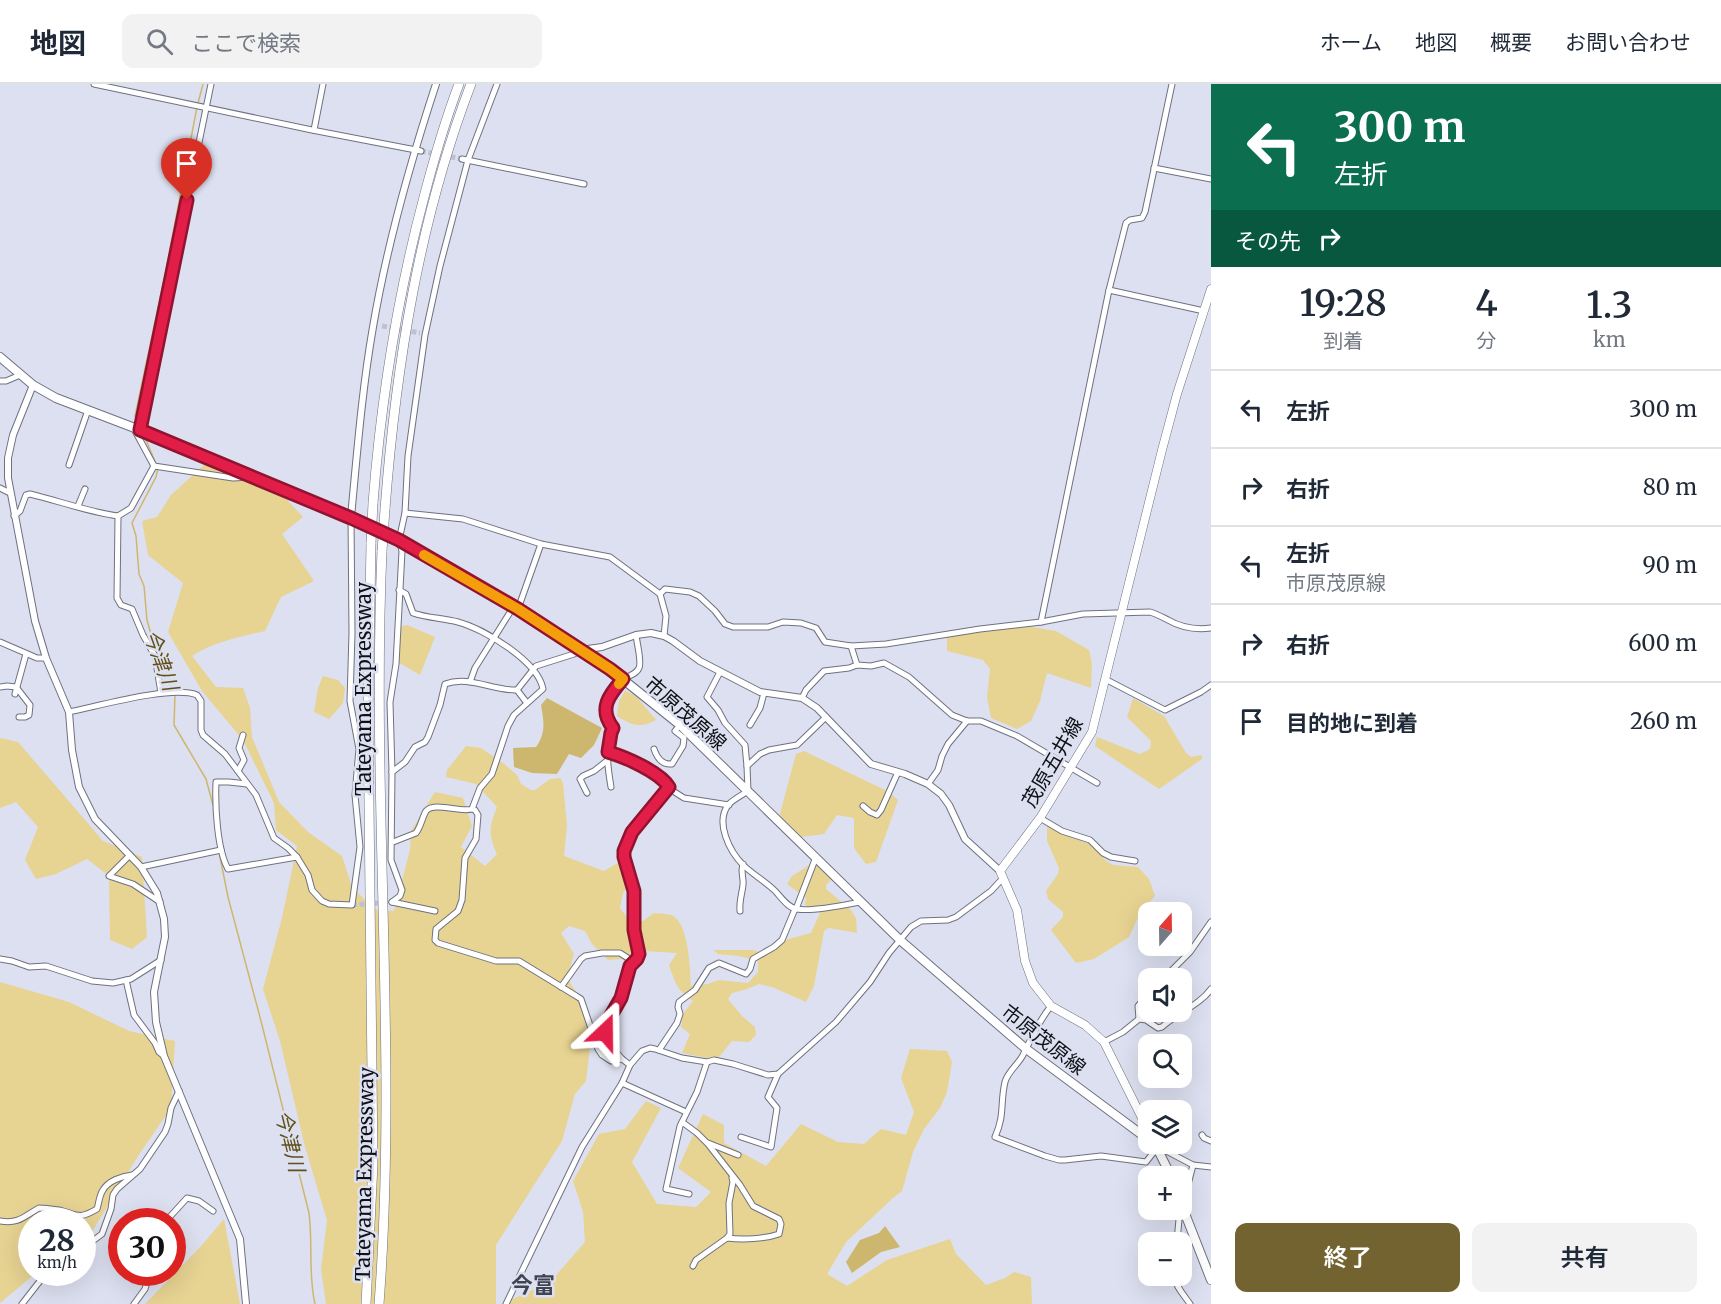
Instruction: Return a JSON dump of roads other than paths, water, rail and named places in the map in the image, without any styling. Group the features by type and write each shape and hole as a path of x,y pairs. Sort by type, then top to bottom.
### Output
{"highway":[{"name":"Tateyama Expressway","path":"366,1304 373,1145 368,725 373,503 383,400 401,298 433,166 459,84"},
{"name":"Tateyama Expressway","path":"379,1304 385,1133 385,1007 379,715 382,550 385,509 395,402 411,299 443,169 471,84"}],"main road":[{"name":"茂原五井線","path":"1001,875 1040,818 1092,732 1177,394 1211,289"},
{"name":"市原茂原線","path":"0,357 33,385 56,398 140,430 399,540 516,608 610,669 680,725 900,940 1025,1048 1138,1133"},
{"path":"1001,875 1017,910 1028,971 1033,983 1051,1006 1085,1025 1104,1042 1138,1110"},
{"path":"1187,1220 1211,1280"}],"street":[{"path":"94,84 418,150"},
{"path":"14,516 20,511 26,495 30,494 98,513 118,516 131,508 154,466 140,430 211,84"},
{"path":"314,130 323,84"},
{"path":"69,712 161,693 197,695 201,701 201,730 206,738 225,754 256,795 273,838 297,857 308,875 312,890 322,901 340,905 352,904 360,848 355,795 358,749 350,701 351,518 362,400 373,325 388,255 435,84"},
{"path":"435,911 392,902 400,896 402,890 391,860 393,772 390,702 396,664 402,551 399,540 405,513 408,456 423,334 465,160 497,84"},
{"path":"1041,622 1109,290 1126,223 1142,218 1145,212 1172,84"},
{"path":"465,160 584,184"},
{"path":"1154,168 1211,179"},
{"path":"1109,290 1204,310"},
{"path":"373,325 382,326"},
{"path":"0,381 20,375"},
{"path":"33,385 13,435 8,458 8,478 35,621 46,658 69,712 72,750 79,787 95,819 141,867 158,893 164,919 165,937 154,992 156,1022 164,1056 240,1239 246,1304"},
{"path":"69,465 88,410"},
{"path":"154,466 233,478 252,477"},
{"path":"0,488 10,493"},
{"path":"78,506 85,489"},
{"path":"405,513 463,519 541,544 610,557 660,594 666,616 664,636"},
{"path":"118,516 117,598 121,605 132,609 156,656 161,693"},
{"path":"470,682 475,668 516,608 541,544"},
{"path":"660,594 665,589 690,592 699,596 725,624 733,627 768,627 783,622 801,623 816,628 825,642 851,646 886,644 1083,614 1150,612 1184,627 1211,628"},
{"path":"399,590 406,594 413,613 476,627 495,638 533,670 542,682 543,689 514,716 508,726 492,774 480,788 472,809"},
{"path":"393,772 405,762 415,747 428,737 445,684 470,682 508,691 517,690 536,666 580,650 602,647 636,635 651,633 673,641 700,661 742,684 764,693 802,698 826,717 871,764 928,784 941,794 949,805 964,839 1001,875 991,891 956,917 948,920 921,921 911,927 870,982 836,1022 778,1074 768,1097 777,1108 771,1147 741,1137"},
{"path":"611,787 608,752 613,728 606,714 606,706 615,688 623,679 634,674 640,666 636,635"},
{"path":"0,642 37,658 46,658"},
{"path":"851,646 857,665"},
{"path":"16,691 26,654"},
{"path":"802,698 806,690 824,671 884,663 909,677 947,712 967,721 981,721 1017,736 1097,783"},
{"path":"720,672 707,697 725,723 745,745 748,791 729,805 725,812 723,822 725,837 743,864 796,909 861,902"},
{"path":"1105,679 1165,710 1211,685"},
{"path":"0,687 6,686 16,691 30,705 29,715 19,717"},
{"path":"517,690 527,704"},
{"path":"750,725 760,708 764,693"},
{"path":"747,766 760,754 769,750 797,745 826,717"},
{"path":"928,784 938,770 948,744 967,721"},
{"path":"654,749 659,760 672,764 684,742 684,738 675,731 680,725"},
{"path":"238,771 244,760 239,748 243,735"},
{"path":"608,752 626,758 663,778 679,796 729,805"},
{"path":"587,793 580,779 608,760"},
{"path":"863,806 877,815 897,772"},
{"path":"247,784 216,782 215,804 221,850 228,869 233,870 297,857"},
{"path":"630,1065 622,1059 605,1032 605,1026 621,998 630,966 639,954 634,930 634,891 624,851 632,832 669,787"},
{"path":"393,842 416,833 430,808 440,807 465,811 472,809"},
{"path":"472,809 478,814 476,839 465,858 462,900 458,911 436,929 435,940 438,943 496,961 519,961 581,999 594,1042 602,1055 611,1061 622,1059"},
{"path":"1040,818 1062,831 1090,840 1103,853 1111,857 1135,861"},
{"path":"141,867 221,850"},
{"path":"130,855 109,876 133,884 160,902"},
{"path":"659,1050 677,1023 680,1014 679,1002 695,990 709,968 719,963 746,974 753,958 782,940 816,857"},
{"path":"740,910 743,884 740,873 743,864"},
{"path":"1174,968 1190,952 1211,922"},
{"path":"561,987 580,959 585,956 620,953 634,962"},
{"path":"0,959 29,967 46,966 101,982 113,983 130,979 161,960"},
{"path":"126,980 134,1015 164,1056"},
{"path":"1192,1006 1211,989"},
{"path":"1051,1006 1039,1021 1022,1056 1005,1081 1001,1125 995,1137 1045,1156 1065,1160 1101,1156 1146,1162 1153,1154"},
{"path":"1104,1042 1138,1021"},
{"path":"1149,1022 1158,1028 1169,1022"},
{"path":"506,1304 582,1147 622,1083 630,1065 642,1051 650,1048 682,1058 707,1062 714,1060 768,1075 778,1074"},
{"path":"689,1194 666,1188 682,1122 697,1092 707,1062"},
{"path":"622,1083 686,1112"},
{"path":"96,1238 102,1234 111,1209 113,1195 140,1169 165,1132 171,1108 179,1091"},
{"path":"682,1122 706,1142 740,1185 753,1206 779,1219 781,1230 779,1234 772,1237 742,1240 727,1238"},
{"path":"1202,1135 1211,1141"},
{"path":"706,1142 738,1155"},
{"path":"1171,1154 1193,1166 1211,1167"},
{"path":"0,1221 12,1223 19,1221 39,1208 61,1211 78,1217 89,1214 97,1209 103,1189 126,1175 134,1174"},
{"path":"693,1266 696,1260 730,1234 729,1203 732,1176"},
{"path":"178,1208 187,1198 199,1201 213,1211"},
{"path":"22,1304 36,1286"},
{"path":"134,1304 146,1286"},
{"path":"1178,1286 1190,1304"}],"waterway":[{"name":"今津川","path":"198,103 203,84"},
{"name":"今津川","path":"138,423 135,416 197,107"},
{"name":"今津川","path":"144,435 156,464"},
{"name":"今津川","path":"156,652 147,620 144,586 139,574 136,536 132,523 156,477 158,468"},
{"name":"今津川","path":"159,666 173,690"},
{"name":"今津川","path":"175,694 174,725 206,779 213,805"},
{"name":"今津川","path":"219,852 228,897 309,1213 315,1304"}],"tunnel":[{"path":"421,151 462,159"},
{"path":"382,326 420,333"},
{"path":"352,905 392,902"}],"district":[{"name":"今富","path":"533,1285"}]}
